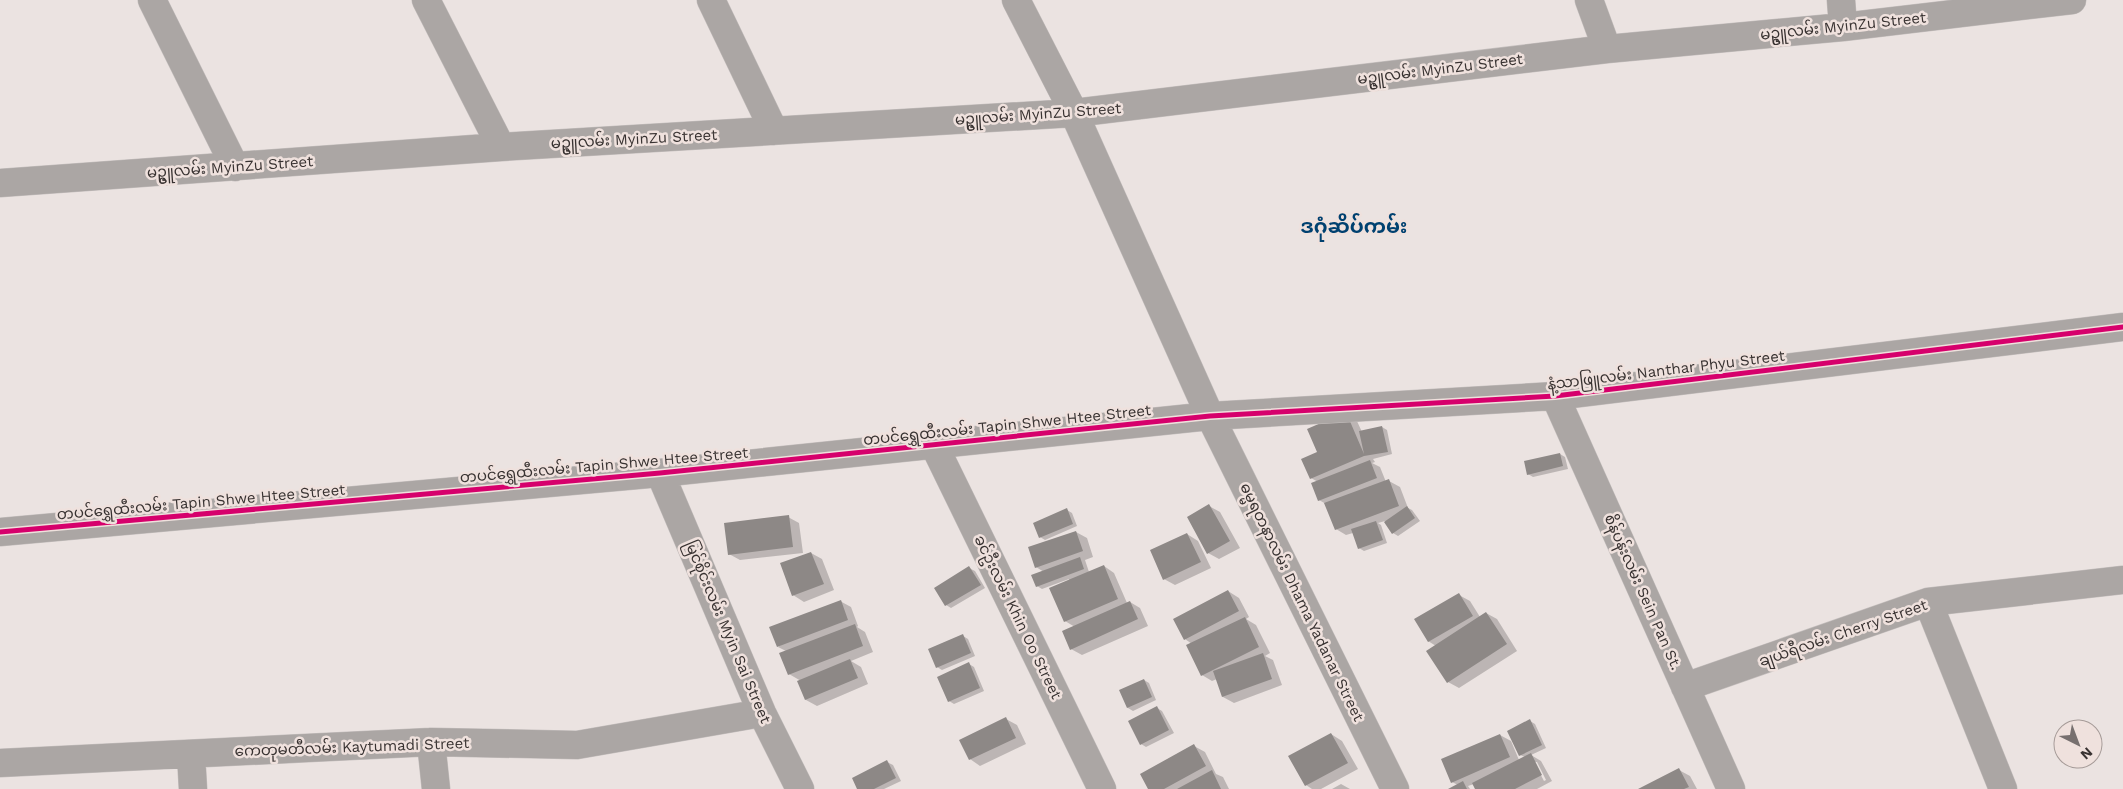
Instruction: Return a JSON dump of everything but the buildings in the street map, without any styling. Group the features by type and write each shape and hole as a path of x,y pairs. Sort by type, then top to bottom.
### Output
{"street":[{"path":"152,0 235,167"},
{"path":"426,0 501,146"},
{"path":"711,0 774,131"},
{"name":"ဓမ္မရတနာလမ်း Dhama Yadanar Street","path":"1016,0 1074,113 1210,416 1395,789"},
{"path":"1589,0 1606,49"},
{"path":"1841,0 1843,27"},
{"name":"မဥ္ဇူလမ်း MyinZu Street","path":"0,183 501,146 1074,113 1606,49 1843,27 2072,0"},
{"name":"နံ့သာဖြူလမ်း Nanthar Phyu Street","path":"1210,416 1555,396 2123,327"},
{"name":"စိန်ပန်းလမ်း Sein Pan St.","path":"1555,396 1732,789"},
{"name":"တပင်ရွှေထီးလမ်း Tapin Shwe Htee Street","path":"0,532 660,473 1210,416"},
{"name":"ခင်ဦးလမ်း Khin Oo Street","path":"934,445 1102,789"},
{"name":"မြင်စိုင်းလမ်း Myin Sai Street","path":"660,473 762,713 800,789"},
{"name":"ချယ်ရီလမ်း Cherry Street","path":"1686,687 1928,602 2123,580"},
{"path":"1928,602 2003,789"},
{"name":"ကေတုမတီလမ်း Kaytumadi Street","path":"0,763 431,742 577,746 762,713"},
{"path":"431,742 436,789"},
{"path":"191,754 194,789"}],"cycle path":[{"path":"0,532 660,473 1210,416 1555,396 2123,327"}],"district":[{"name":"ဒဂုံဆိပ်ကမ်း","path":"1354,226"}]}
